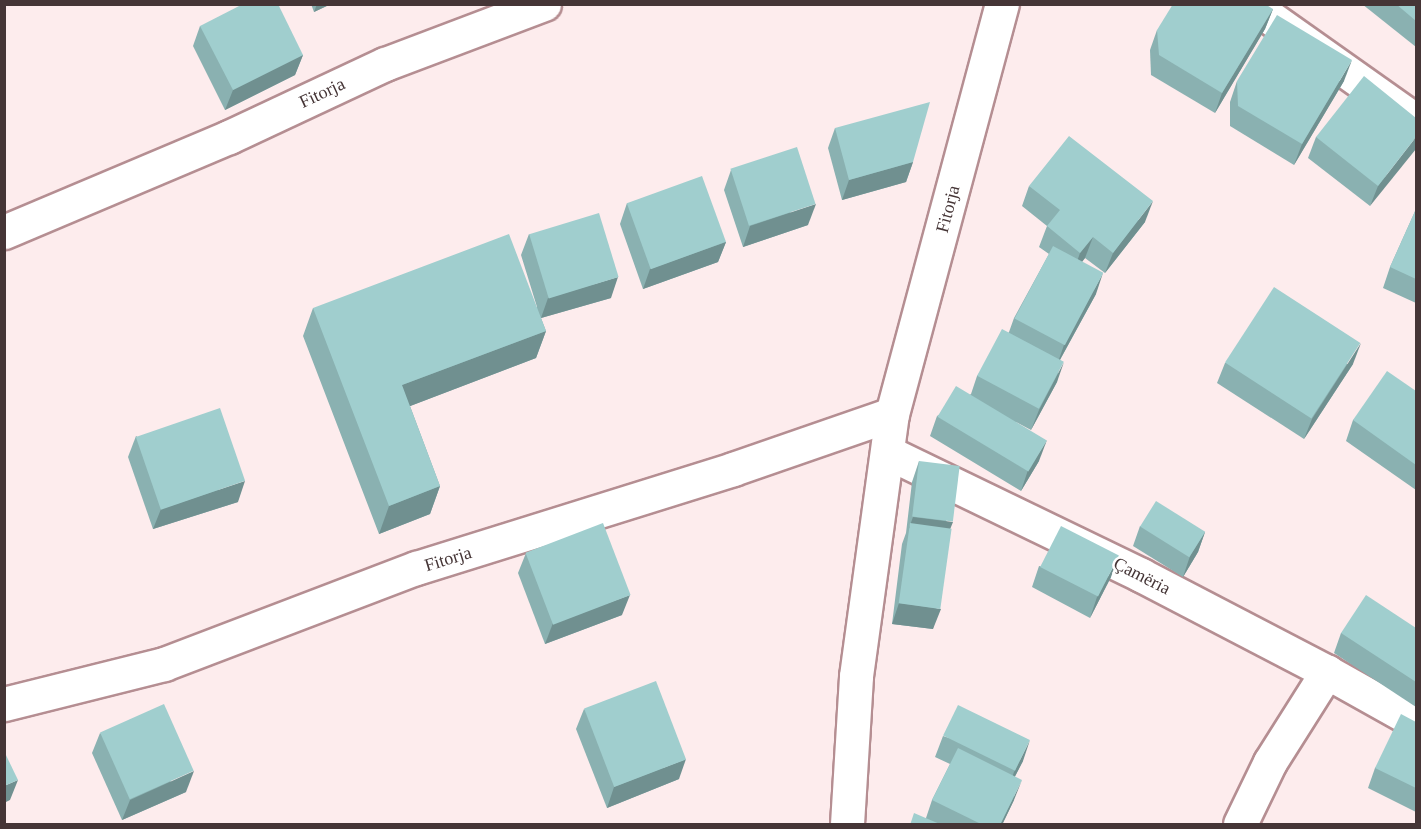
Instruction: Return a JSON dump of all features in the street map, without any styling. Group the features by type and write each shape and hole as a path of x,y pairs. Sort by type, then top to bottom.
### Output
{"street":[{"name":"Fitorja","path":"4,232 229,137 384,64 544,4"},
{"name":"Fitorja","path":"847,825 856,676 889,453 892,414 1002,4"},
{"path":"1251,4 1416,121"},
{"name":"Fitorja","path":"4,704 164,664 416,568 733,469 892,414"},
{"name":"Çamëria","path":"889,453 1142,575 1328,672 1416,722"},
{"path":"1240,825 1270,762 1328,672"}],"building":[{"path":"243,4 278,4 303,55 233,90 200,26"},
{"path":"1173,4 1265,4 1273,9 1222,93 1159,55 1157,30"},
{"path":"1396,4 1416,4 1416,21"},
{"path":"1277,15 1352,60 1302,144 1238,106 1237,81"},
{"path":"1364,76 1416,118 1416,137 1378,186 1316,137"},
{"path":"930,102 913,162 849,180 835,128"},
{"path":"1069,136 1153,201 1113,253 1093,237 1080,253 1047,226 1060,210 1029,186"},
{"path":"797,147 816,204 749,226 730,169"},
{"path":"702,176 726,242 651,269 627,203"},
{"path":"1416,209 1416,279 1390,267"},
{"path":"599,213 619,277 549,298 529,234"},
{"path":"509,234 546,331 402,385 440,486 389,506 313,308"},
{"path":"1053,246 1103,273 1065,345 1015,318"},
{"path":"1274,287 1360,343 1311,419 1225,362"},
{"path":"1002,329 1064,362 1039,409 977,376"},
{"path":"1387,371 1416,391 1416,465 1353,420"},
{"path":"956,386 1047,441 1028,471 937,417"},
{"path":"220,408 245,481 161,510 136,437"},
{"path":"919,461 960,466 953,522 912,517"},
{"path":"1156,501 1205,532 1189,557 1140,526"},
{"path":"603,523 631,595 553,625 526,553"},
{"path":"910,523 952,529 940,609 899,603"},
{"path":"1061,526 1119,556 1098,596 1040,567"},
{"path":"1366,595 1416,628 1416,682 1341,633"},
{"path":"656,681 686,759 614,787 584,709"},
{"path":"164,704 194,771 130,799 100,732"},
{"path":"958,705 1030,740 1015,771 943,736"},
{"path":"1401,714 1416,722 1416,788 1375,768"},
{"path":"958,748 1022,780 1000,825 983,825 932,800"},
{"path":"4,751 18,780 4,786"},
{"path":"914,813 942,825 910,825"}]}
